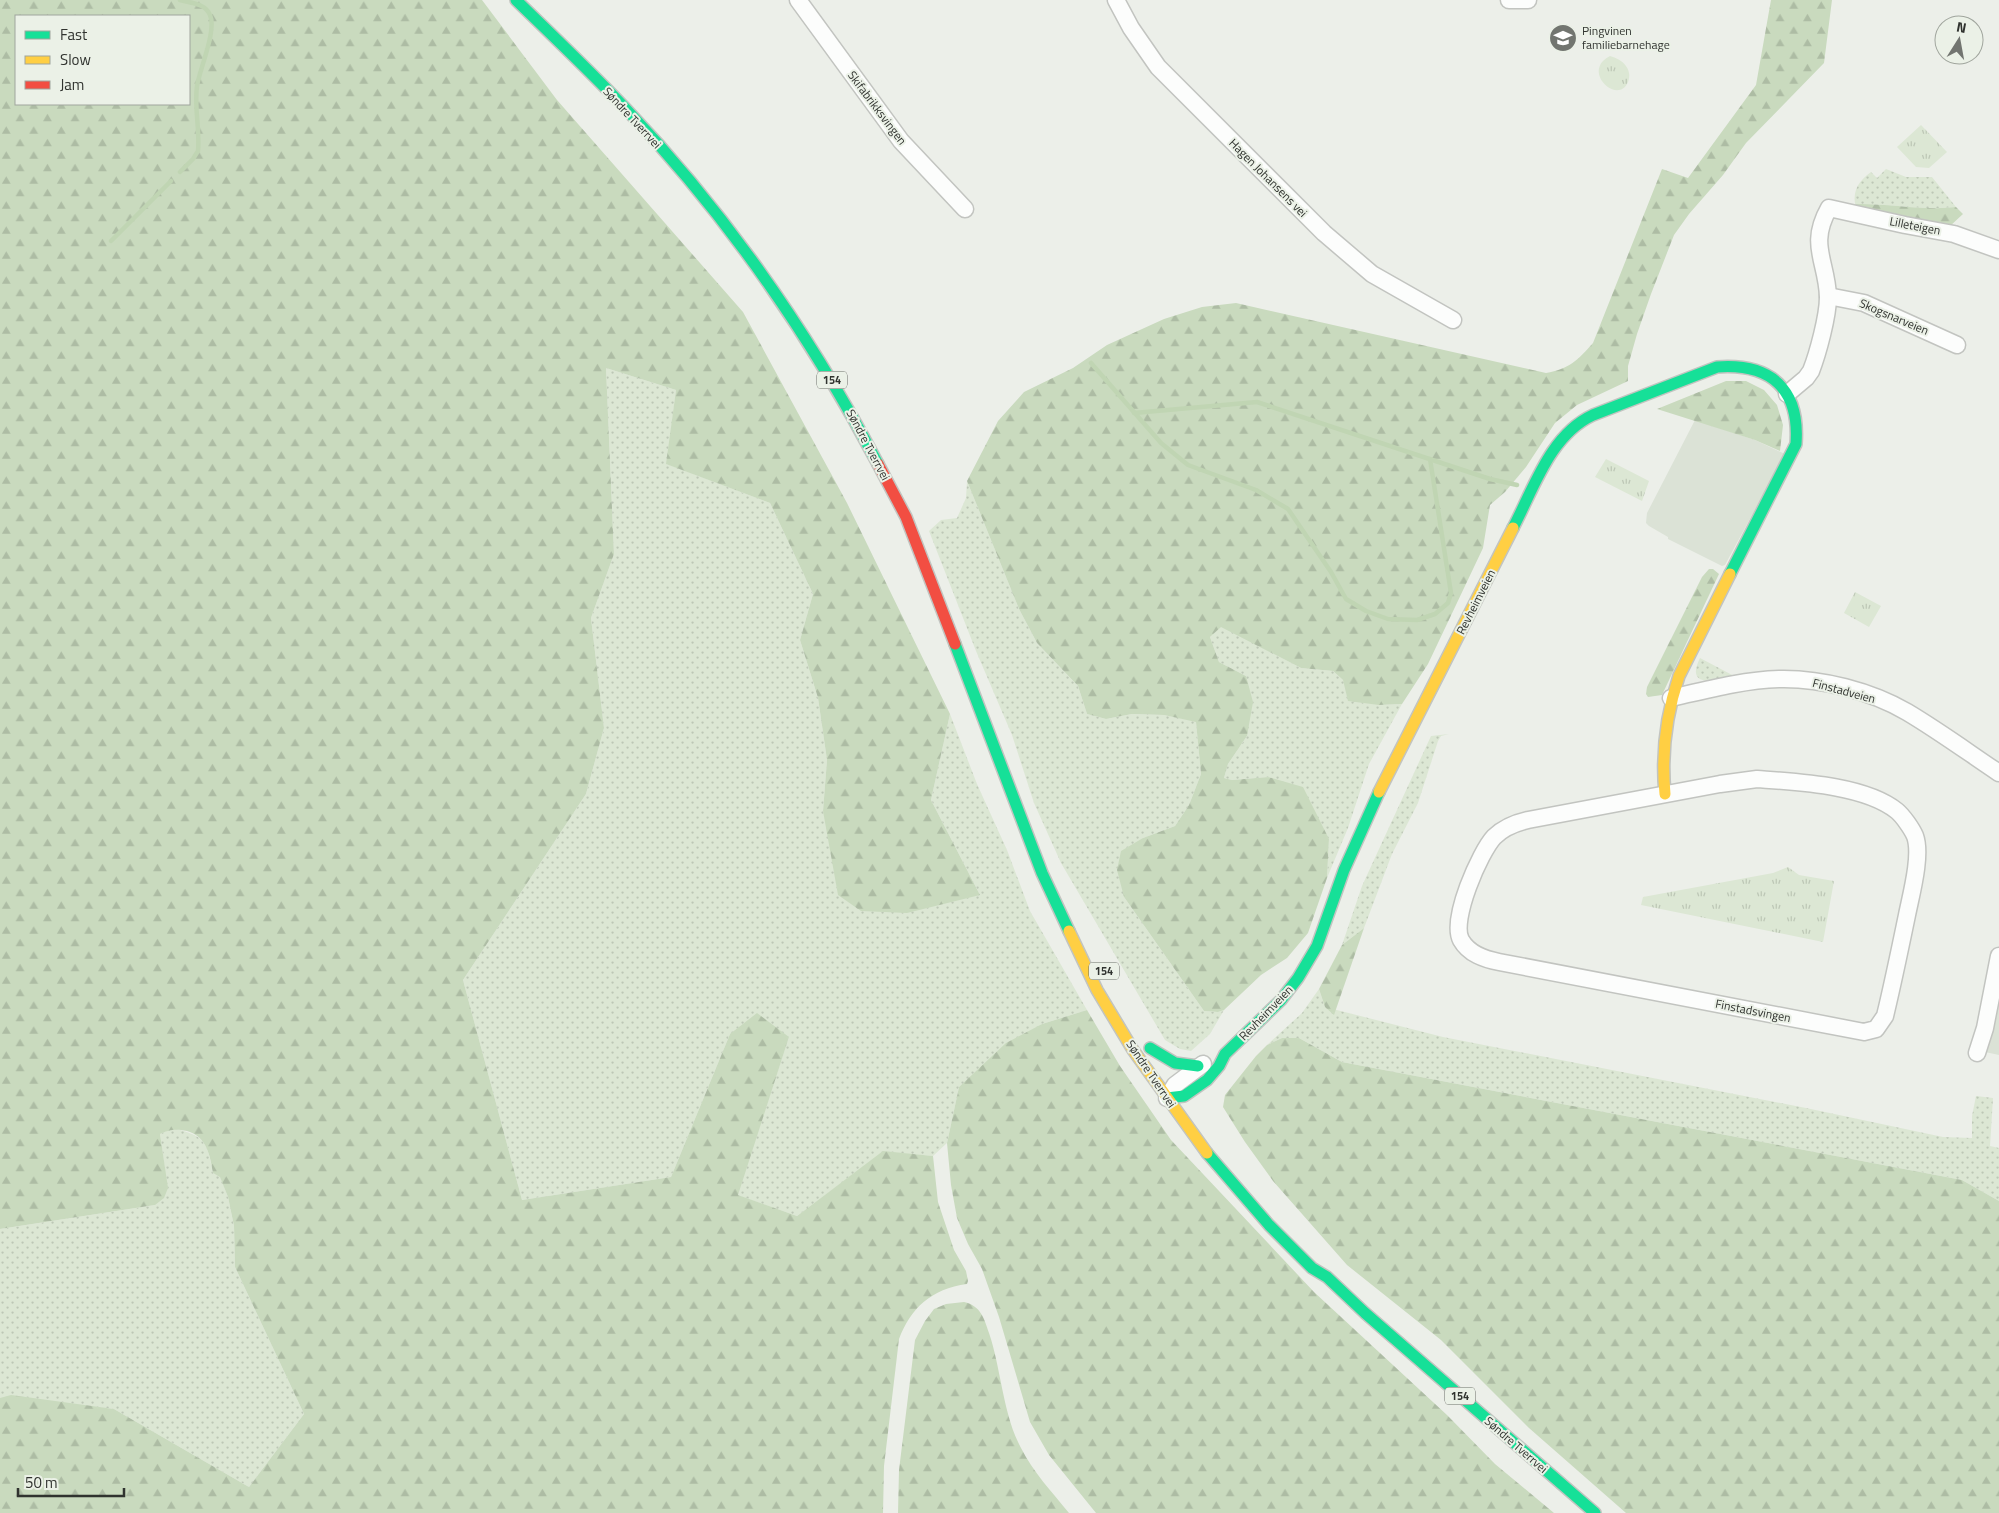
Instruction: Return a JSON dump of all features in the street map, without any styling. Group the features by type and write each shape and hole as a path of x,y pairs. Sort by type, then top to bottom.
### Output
{"main road":[{"name":"Søndre Tverrvei","path":"516,0 627,110 683,174 745,250 798,325 824,367 851,413 906,517 1042,873 1098,990 1134,1050 1175,1088"},
{"name":"Revheimveien","path":"1175,1088 1207,1080 1220,1066 1225,1054 1281,1000 1312,956 1367,815 1551,454 1566,433 1579,422 1593,414 1717,367 1739,365 1758,370 1773,378 1787,394 1795,412 1798,431 1795,448 1686,660 1671,698"},
{"path":"1665,794 1663,773 1664,748 1671,698"},
{"name":"Søndre Tverrvei","path":"1028,834 1079,926"},
{"name":"Søndre Tverrvei","path":"1198,1066 1175,1063 1148,1044 1175,1088 1200,1144 1269,1226 1312,1268 1327,1277 1372,1319 1595,1513"},
{"name":"Søndre Tverrvei","path":"1257,1193 1316,1260 1327,1277"}],"street":[{"name":"Skifabrikksvingen","path":"798,0 901,141 965,209"},
{"name":"Hagen Johansens vei","path":"1116,0 1133,31 1158,67 1311,220 1372,274 1453,320"},
{"path":"1509,0 1528,0"},
{"name":"Lilleteigen","path":"1828,296 1821,261 1819,238 1823,218 1829,208 1954,234 1999,250"},
{"path":"1787,394 1812,371 1826,317 1828,296"},
{"name":"Skogsnarveien","path":"1828,296 1864,303 1957,345"},
{"name":"Finstadveien","path":"1671,698 1761,680 1790,679 1823,683 1866,695 1906,712 1999,773"},
{"name":"Finstadsvingen","path":"1758,779 1782,780 1836,788 1868,796 1882,801 1898,812 1915,836 1917,868 1885,1016 1876,1029 1864,1032 1499,962 1475,954 1461,940 1458,928 1459,916 1470,884 1490,842 1506,827 1528,820 1665,794 1758,779"},
{"path":"1978,1054 1999,956"},
{"name":"Revheimveien","path":"1175,1088 1198,1066 1225,1054"}],"shaded area":[{"path":"1695,420 1755,440 1785,454 1725,565 1722,566 1668,539 1668,537 1646,523 1647,513"},
{"path":"1995,1002 1999,1003 1999,1055 1985,1052"}],"green space":[{"path":"0,0 482,0 557,100 743,312 847,503 950,714 931,800 980,895 907,913 861,911 838,895 823,811 827,760 818,698 800,640 813,594 770,503 666,464 676,390 606,368 614,554 591,618 604,728 586,794 463,980 522,1200 671,1177 730,1034 757,1013 789,1037 738,1195 797,1216 883,1151 933,1156 938,1202 954,1250 966,1271 968,1281 967,1284 943,1290 924,1302 916,1309 899,1339 884,1466 883,1513 0,1513 0,1398 11,1395 114,1409 249,1487 304,1414 235,1267 234,1226 228,1197 220,1177 213,1173 203,1142 194,1134 187,1131 170,1130 160,1134 168,1188 164,1198 155,1205 0,1229"},
{"path":"1771,0 1832,0 1824,63 1746,143 1723,175 1689,214 1674,235 1637,334 1628,366 1628,381 1577,405 1555,423 1526,467 1505,492 1490,505 1483,548 1428,664 1402,704 1379,705 1348,701 1343,680 1333,671 1301,668 1221,627 1210,637 1219,662 1246,676 1253,702 1247,736 1228,764 1224,778 1232,780 1268,777 1303,787 1329,839 1327,878 1308,933 1287,958 1261,975 1224,1010 1218,1012 1204,1011 1124,897 1117,870 1121,851 1143,838 1175,826 1189,805 1201,774 1196,722 1164,715 1132,714 1106,719 1087,714 1078,686 1037,643 1019,609 967,481 998,421 1024,392 1073,368 1107,345 1164,319 1202,307 1236,303 1546,373 1567,366 1578,359 1593,343 1662,169 1688,178 1756,85"},
{"path":"1610,56 1622,62 1629,73 1628,82 1623,88 1617,90 1604,84 1600,77 1599,70 1602,62"},
{"path":"1921,125 1947,152 1929,168 1916,167 1897,147"},
{"path":"1886,169 1906,177 1932,177 1956,207 1931,208 1855,204 1856,190 1863,179 1871,172 1877,178"},
{"path":"1855,204 1931,208 1956,207 1963,214 1949,227 1857,208"},
{"path":"606,368 676,390 667,464 770,503 813,594 800,640 818,698 827,760 823,812 980,895 931,800 950,714 977,784 1007,850 1030,911 1087,1010 1042,1024 959,1087 947,1143 933,1156 883,1152 797,1216 737,1195 789,1037 730,1034 671,1177 522,1200 463,980 586,794 604,728 591,618 614,554"},
{"path":"1726,381 1746,381 1764,390 1777,405 1783,425 1780,451 1755,440 1657,409"},
{"path":"1606,459 1649,481 1642,501 1595,477"},
{"path":"967,481 1019,609 1037,643 1078,686 1087,714 1106,719 1132,714 1164,715 1196,721 1201,774 1189,805 1175,826 1143,838 1124,897 1204,1011 1218,1012 1224,1010 1210,1034 1191,1051 1180,1049 1165,1040 1061,863 1034,803 1012,735 976,651 929,531 941,520 957,518 966,498"},
{"path":"1709,569 1713,569 1719,574 1662,695 1648,697 1646,694 1647,687 1702,577"},
{"path":"1855,592 1881,606 1869,627 1844,613"},
{"path":"1221,626 1301,668 1333,671 1379,705 1402,704 1369,764 1348,828 1327,878 1329,839 1268,777 1232,780 1224,778 1228,764 1247,736 1246,676 1219,662 1210,637"},
{"path":"1700,658 1736,677 1713,681 1700,679 1696,675 1696,668"},
{"path":"1449,734 1441,736 1438,741 1418,803 1392,854 1364,928 1342,945 1362,886 1431,736"},
{"path":"1788,867 1799,875 1834,881 1823,942 1641,905 1643,897 1773,873"},
{"path":"1364,928 1334,1015 1325,1007 1319,989 1342,945"},
{"path":"1319,989 1325,1007 1443,1037 1806,1108 1943,1137 1972,1138 1972,1116 1976,1096 1993,1098 1990,1146 1999,1148 1999,1201 1962,1180 1342,1062 1299,1038 1282,1038 1267,1045 1302,1013"},
{"path":"1087,1010 1120,1066 1171,1140 1314,1292 1447,1415 1495,1464 1554,1513 1096,1513 1049,1455 1030,1422 999,1317 982,1269 968,1244 957,1218 951,1185 947,1143 959,1087 1006,1043 1042,1024"},
{"path":"1282,1038 1299,1038 1342,1062 1962,1180 1999,1201 1999,1513 1626,1513 1529,1428 1441,1340 1347,1265 1273,1181 1223,1107 1225,1095 1256,1056 1267,1045"},
{"path":"173,1128 192,1134 203,1141 209,1154 213,1173 220,1176 228,1197 234,1226 235,1267 304,1414 249,1487 114,1409 0,1398 0,1229 155,1205 165,1170 160,1134"},
{"path":"964,1302 974,1306 981,1313 985,1322 993,1347 1010,1421 1021,1448 1037,1474 1069,1513 898,1513 899,1470 915,1340 934,1309 946,1304"}],"waterway":[{"path":"180,0 205,8 212,22 210,39 197,86 198,151 180,172"},
{"path":"111,241 171,181"},
{"path":"1091,363 1161,443 1188,465 1256,490 1288,509 1331,572 1346,599 1366,611 1388,619 1417,620 1435,614 1448,603 1451,593 1430,459"},
{"path":"1134,413 1257,402 1490,479 1517,485"}],"traffic: fast":[{"path":"516,0 586,68 663,149 732,234 795,323 852,416 878,464"},
{"path":"1513,528 1536,480 1554,449 1565,435 1578,424 1593,415 1717,367 1736,367 1753,370 1767,375 1778,383 1787,394 1793,408 1796,425 1796,444 1730,574"},
{"path":"955,644 1042,873 1069,931"},
{"path":"1167,1098 1184,1096 1207,1080 1219,1066 1225,1054 1281,1000 1298,978 1317,946 1344,870 1379,792"},
{"path":"1150,1048 1175,1063 1198,1066"},
{"path":"1207,1153 1269,1225 1312,1268 1327,1277 1365,1313 1595,1513"}],"traffic: slow":[{"path":"1379,792 1513,528"},
{"path":"1665,794 1664,749 1671,705 1679,676 1730,574"},
{"path":"1069,931 1097,990 1133,1050 1207,1153"}],"traffic: jam":[{"path":"878,464 906,517 955,644"}],"place":[{"name":"Pingvinen familiebarnehage","path":"1563,38"}]}
